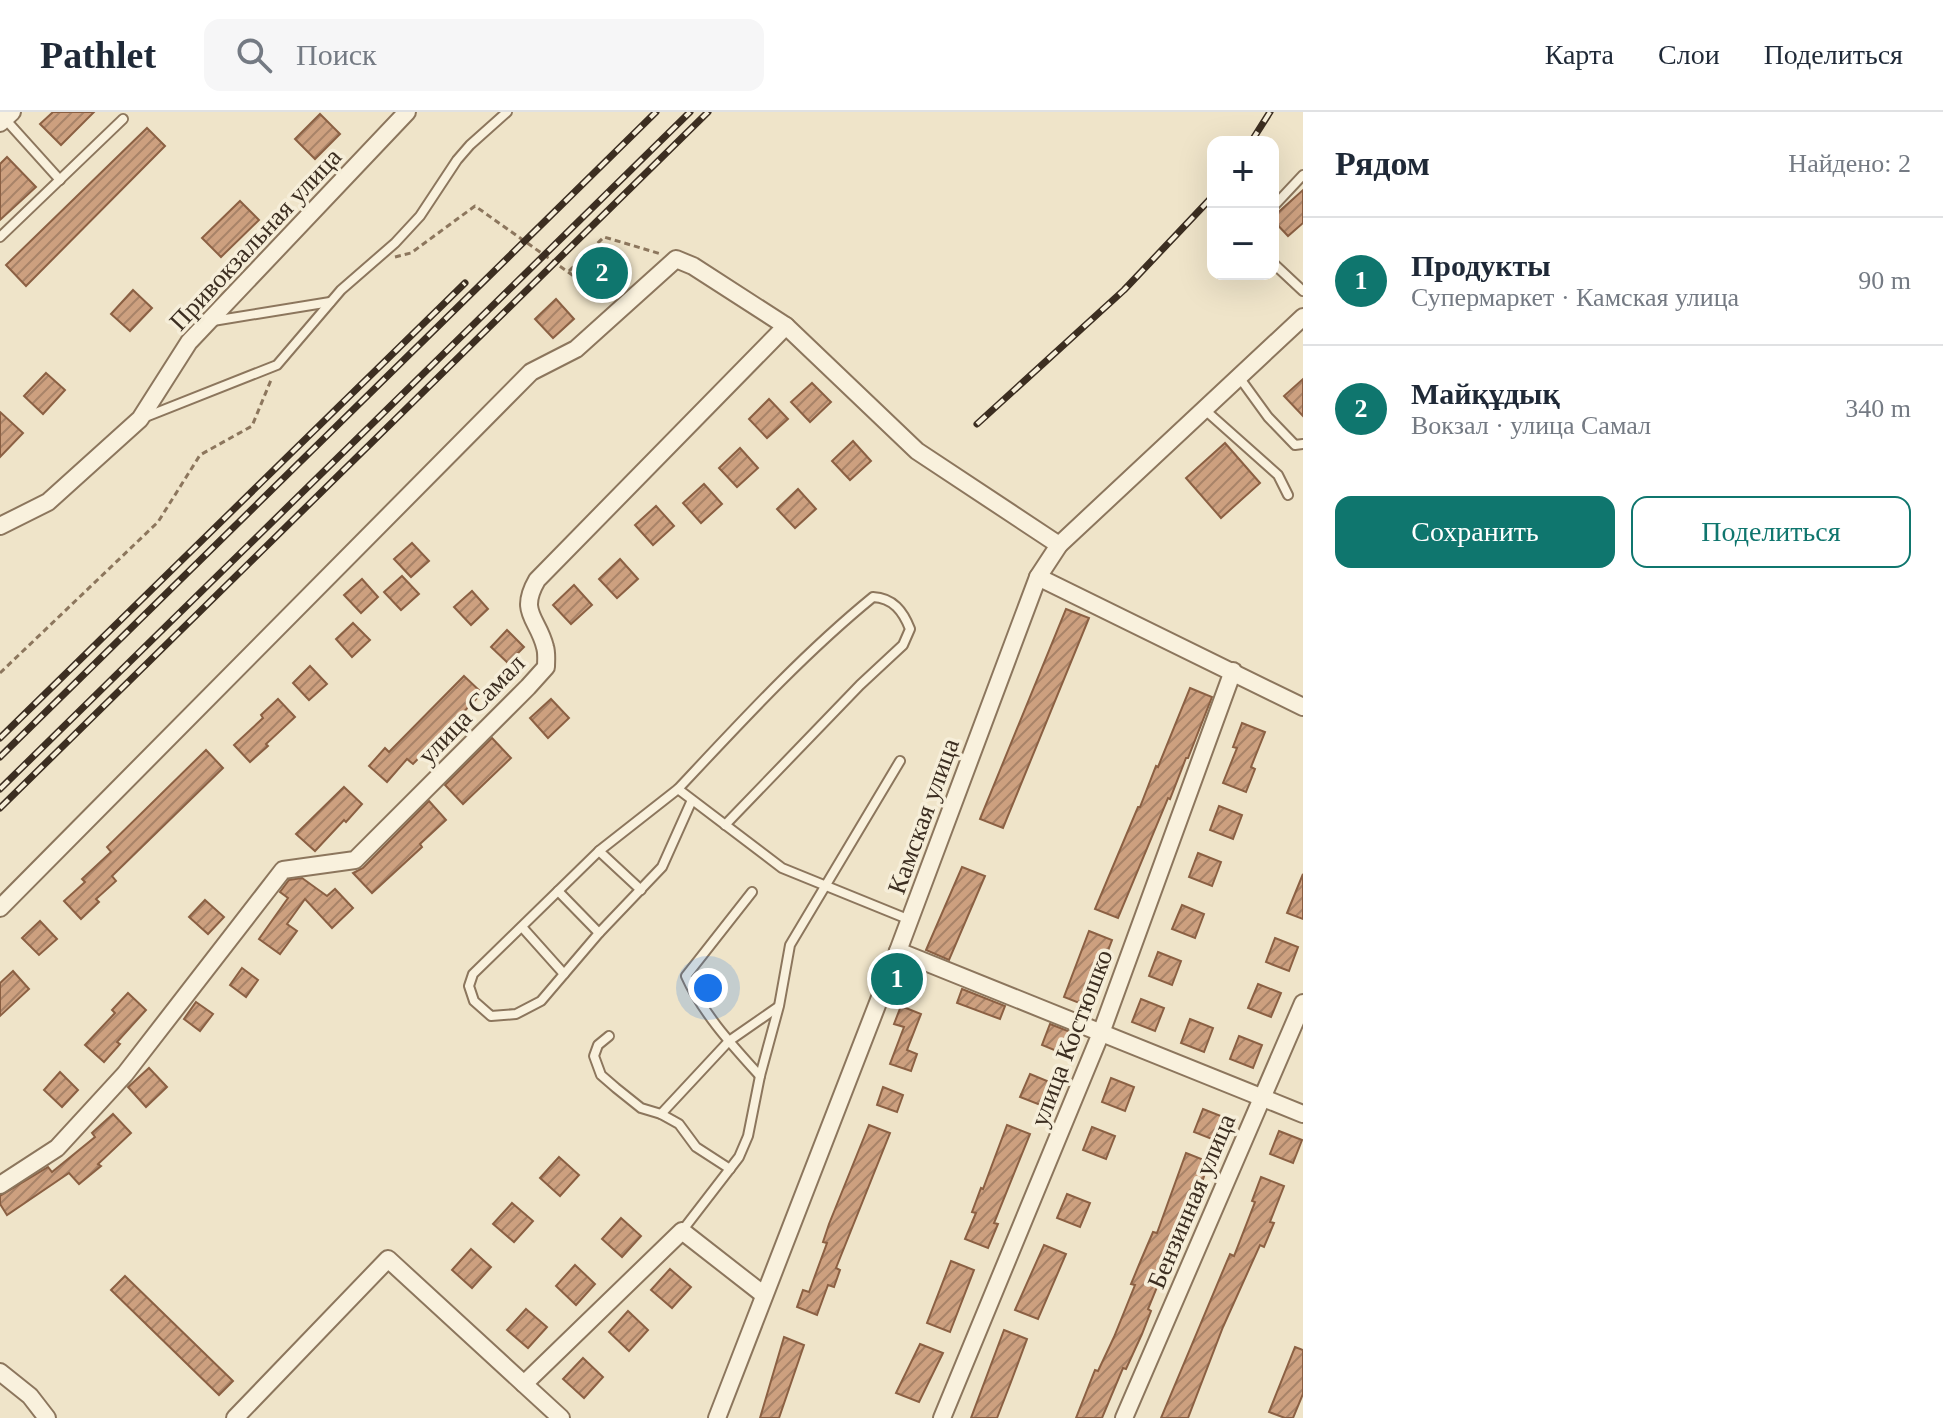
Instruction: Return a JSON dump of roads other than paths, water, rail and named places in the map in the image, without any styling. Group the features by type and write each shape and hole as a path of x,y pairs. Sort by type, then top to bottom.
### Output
{"street":[{"name":"Привокзальная улица","path":"0,526 48,502 140,419 189,342 407,112"},
{"path":"0,908 531,372 576,349 676,259 693,266 786,326 917,451 1059,545"},
{"name":"Камская улица","path":"717,1418 910,920 1038,577 1059,545 1303,317"},
{"name":"улица Самал","path":"0,1185 57,1148 125,1074 283,870 355,860 528,687 546,667 545,648 531,615 528,596 537,580 786,326"},
{"path":"1038,577 1303,707"},
{"name":"улица Костюшко","path":"942,1418 1101,1033 1233,671"},
{"path":"898,951 1303,1114"},
{"name":"Бензинная улица","path":"1124,1418 1303,1003"},
{"path":"524,1384 682,1231 764,1295"},
{"path":"235,1418 388,1259 561,1418"},
{"path":"0,1372 30,1396 47,1418"}],"lane":[{"path":"140,419 277,365 331,301 420,216 470,145 505,113"},
{"path":"5,118 60,180"},
{"path":"0,237 123,119"},
{"path":"1279,201 1303,175"},
{"path":"1279,269 1303,291"},
{"path":"208,322 331,301"},
{"path":"1239,377 1268,417 1295,445 1303,444"},
{"path":"1204,409 1278,475 1288,495"},
{"path":"692,800 662,867 599,933 541,1001 516,1014 491,1016 481,1010 469,986 473,974 599,851 678,789 745,717 841,623 873,597 894,604 904,613 910,629 903,645 860,685 725,825"},
{"path":"682,1231 739,1157 748,1136 790,945 900,761"},
{"path":"678,789 782,868 910,920"},
{"path":"599,851 641,890"},
{"path":"558,891 599,933"},
{"path":"752,892 686,976 694,994 760,1076"},
{"path":"522,927 564,974"},
{"path":"661,1114 729,1041 779,1006"},
{"path":"609,1036 598,1045 594,1056 601,1075 641,1108 679,1124 696,1147 730,1169"}],"railway":[{"path":"0,757 656,112"},
{"path":"0,789 690,112"},
{"path":"0,808 708,112"},
{"path":"1255,136 1270,112"},
{"path":"977,424 1124,290 1207,202"},
{"path":"0,738 465,283"}],"place":[{"name":"Майқұдық","path":"602,273"},
{"name":"Продукты","path":"897,979"}]}
